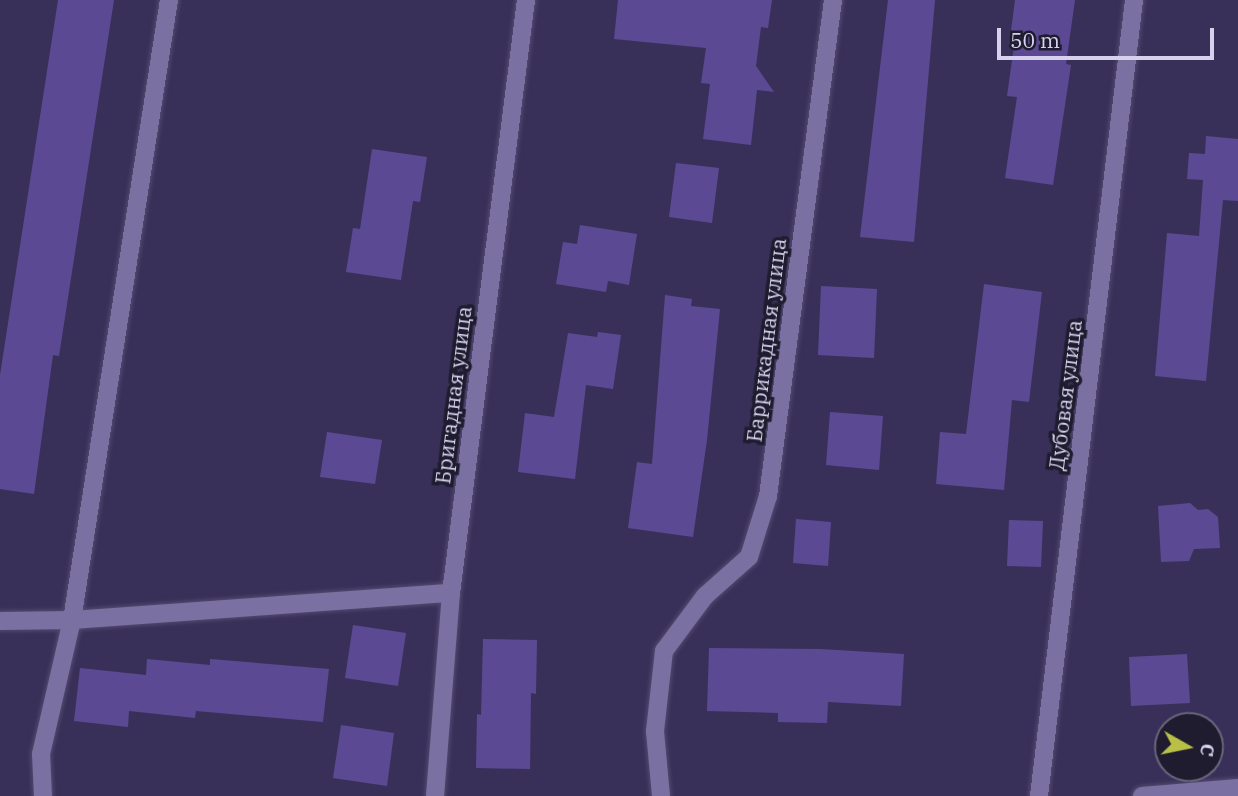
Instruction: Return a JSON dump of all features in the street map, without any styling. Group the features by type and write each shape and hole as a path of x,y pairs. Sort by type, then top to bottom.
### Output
{"street":[{"path":"43,796 41,754 72,620 169,0"},
{"name":"Бригадная улица","path":"435,796 451,593 526,0"},
{"name":"Баррикадная улица","path":"661,796 655,732 664,651 705,596 749,557 768,496 833,0"},
{"name":"Дубовая улица","path":"1039,796 1134,0"},
{"path":"0,621 72,620 451,593"},
{"path":"1142,796 1238,788"}],"building":[{"path":"58,0 114,0 59,356 53,355 34,494 0,489 0,375"},
{"path":"618,0 772,0 768,28 761,27 756,66 774,92 757,90 751,145 703,139 710,84 701,83 706,48 614,39"},
{"path":"888,0 935,0 914,242 860,237"},
{"path":"1015,0 1075,0 1066,64 1071,65 1053,185 1005,178 1017,97 1007,96 1014,46 1009,46"},
{"path":"1206,136 1238,139 1238,201 1223,200 1206,381 1155,376 1167,233 1199,236 1203,180 1187,179 1189,153 1205,154"},
{"path":"372,149 427,157 420,202 413,201 401,280 346,272 353,228 360,229"},
{"path":"676,163 719,168 712,223 669,217"},
{"path":"580,225 637,234 629,285 608,281 606,292 556,284 563,242 577,244"},
{"path":"984,284 1042,292 1029,402 1012,400 1004,490 936,484 940,432 966,434"},
{"path":"821,286 877,289 874,358 818,355"},
{"path":"665,295 692,299 691,306 720,309 707,440 693,537 628,528 637,462 652,464"},
{"path":"598,332 621,335 613,389 586,385 575,479 518,472 525,413 554,417 568,333 597,337"},
{"path":"830,412 883,416 879,470 826,465"},
{"path":"327,432 382,440 375,484 320,477"},
{"path":"1190,503 1198,510 1208,509 1218,517 1220,548 1194,549 1189,561 1161,562 1158,506"},
{"path":"796,519 831,522 828,566 793,563"},
{"path":"1009,520 1043,521 1041,567 1007,566"},
{"path":"353,625 406,633 398,686 345,678"},
{"path":"483,639 537,640 536,694 531,693 530,769 476,768 477,714 481,715"},
{"path":"709,648 820,649 904,654 901,706 828,702 827,723 778,722 778,713 707,711"},
{"path":"1187,654 1190,703 1131,706 1129,657"},
{"path":"147,659 210,665 210,659 329,669 323,722 196,711 195,718 129,711 128,727 74,721 80,668 146,675"},
{"path":"341,725 394,733 387,786 333,778"}]}
